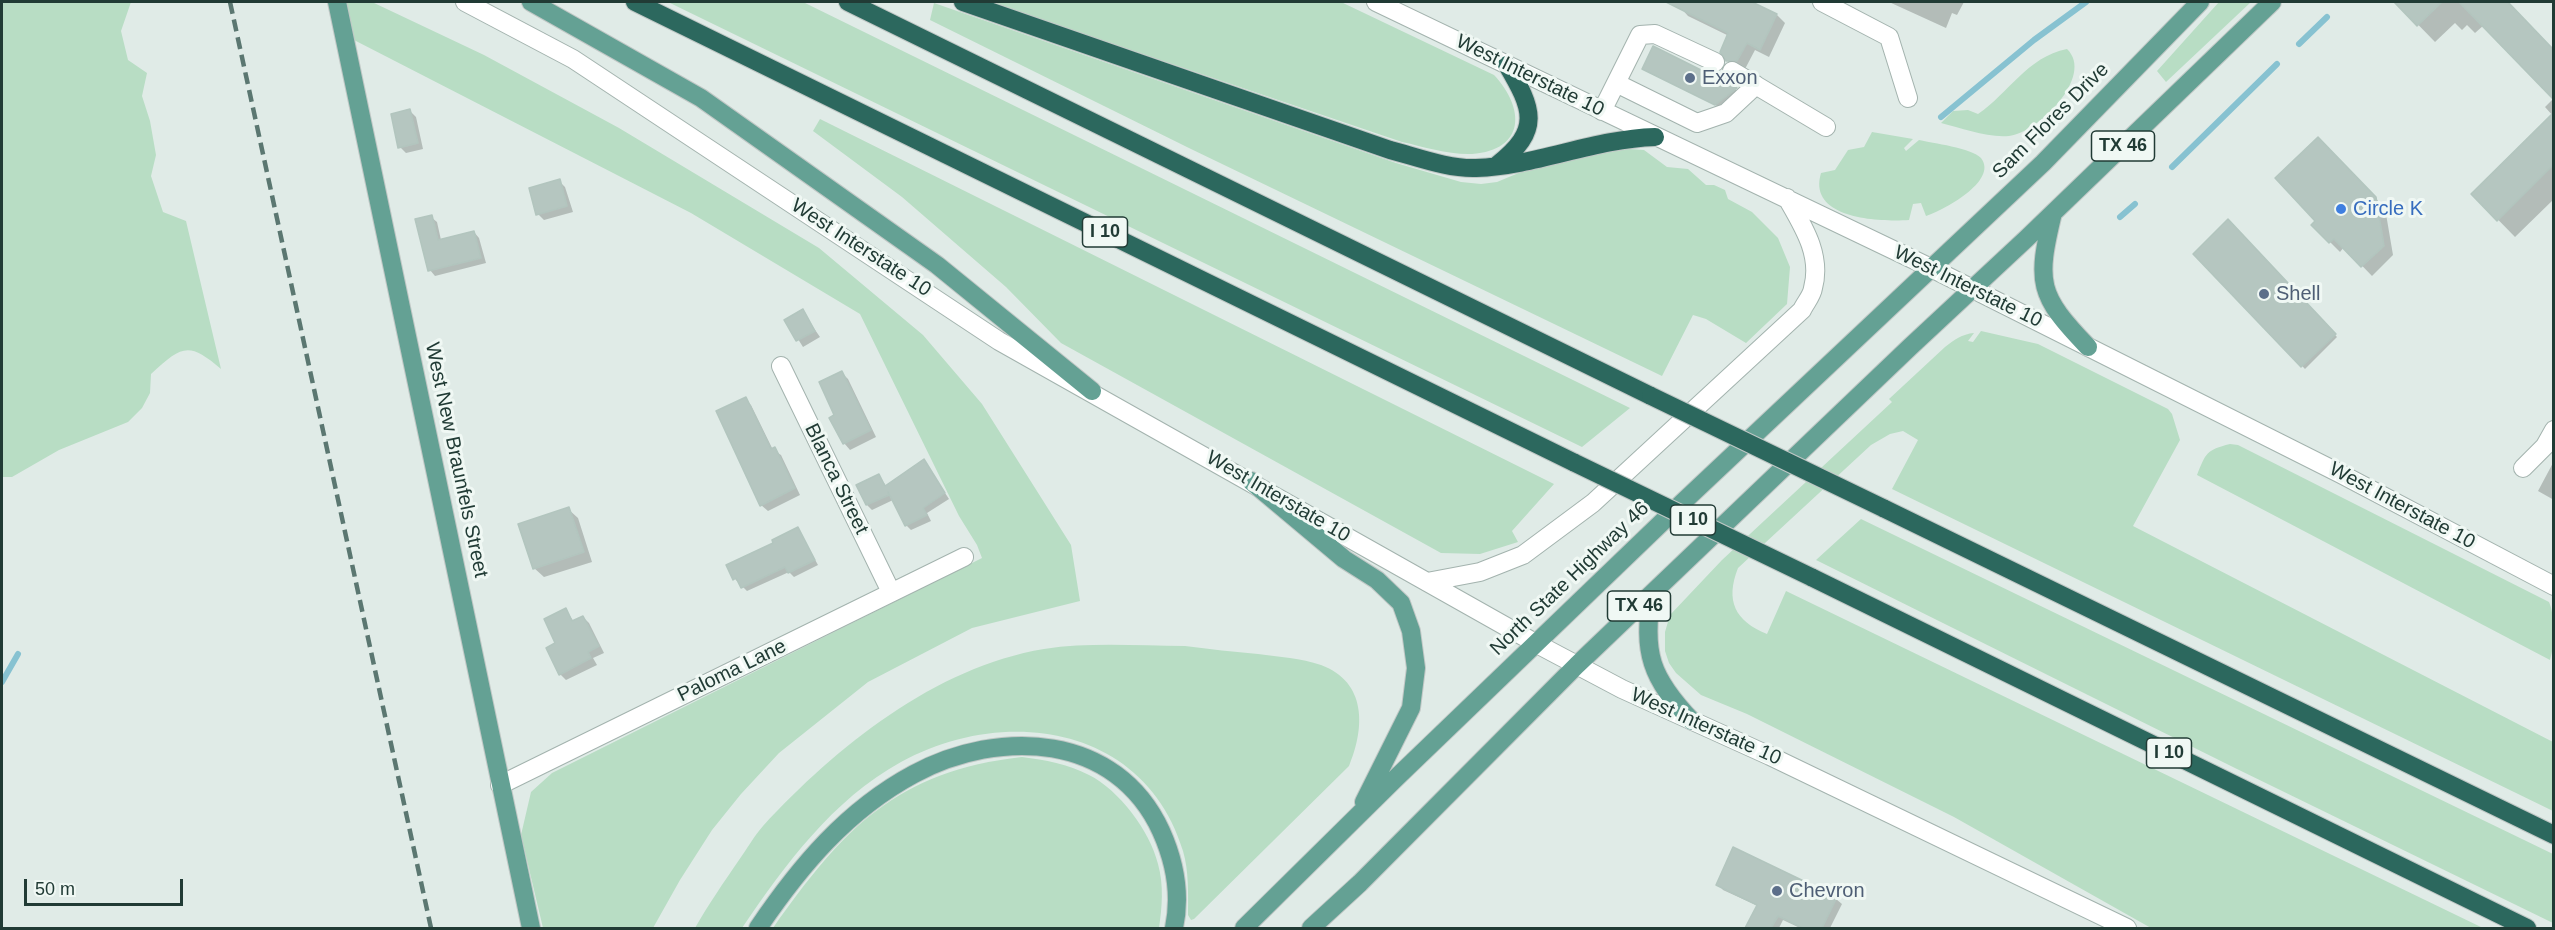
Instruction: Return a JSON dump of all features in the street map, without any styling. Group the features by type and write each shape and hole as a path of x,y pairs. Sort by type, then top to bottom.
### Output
{"highway":[{"name":"I 10","path":"635,2 2527,928"},
{"path":"848,2 2553,835"},
{"path":"963,2 1390,150 1454,165 1473,168 1495,166 1614,140 1662,140"},
{"path":"1495,166 1517,149 1526,136 1530,120 1519,85 1507,64"}],"main road":[{"name":"West New Braunfels Street","path":"337,2 531,928"},
{"path":"531,2 701,98 937,265 1092,391"},
{"name":"Sam Flores Drive","path":"1931,268 2051,155 2199,2"},
{"name":"TX 46","path":"1311,928 1360,883 1577,665 2272,2"},
{"path":"2053,213 2042,267 2043,284 2049,299 2064,322 2088,347"},
{"name":"North State Highway 46","path":"1244,928 1683,502 1931,268"},
{"path":"1251,481 1344,559 1377,580 1401,603 1411,631 1416,668 1411,708 1358,815"},
{"path":"1652,594 1647,641 1657,677 1670,699 1692,721"},
{"path":"758,928 785,888 813,854 845,822 878,796 914,774 946,759 979,750 1015,747 1059,749 1102,764 1122,778 1144,800 1170,850 1176,874 1174,928"}],"street":[{"name":"West Interstate 10","path":"465,2 573,59 999,340 1537,644 1622,689 1915,825 2127,928"},
{"name":"West Interstate 10","path":"1376,2 1972,288 2341,474 2553,586"},
{"path":"1826,2 1889,37 1908,98"},
{"path":"1602,111 1640,35 1654,34 1715,62"},
{"path":"1732,71 1826,127"},
{"path":"1616,83 1698,123 1726,113 1756,85"},
{"path":"1662,140 1684,117"},
{"path":"1427,582 1480,572 1522,555 1593,503 1802,310 1813,289 1815,265 1812,242 1787,198"},
{"name":"Blanca Street","path":"781,366 891,592"},
{"path":"2523,468 2545,446 2553,430"},
{"name":"Paloma Lane","path":"500,785 964,557"}],"green space":[{"path":"2,2 131,2 121,31 128,60 147,73 142,96 150,121 156,155 151,176 163,212 186,221 221,369 193,351 185,350 170,357 151,374 150,393 142,408 128,422 59,450 12,477 2,477"},
{"path":"346,2 372,2 484,55 619,128 819,248 923,335 982,404 1071,545 1080,601 972,628 868,682 779,753 741,794 712,830 653,928 543,928 521,835 531,792 552,773 982,558 860,314 691,213 354,40"},
{"path":"668,2 803,2 1630,408 1582,447"},
{"path":"989,2 1341,2 1494,75 1511,101 1515,113 1515,125 1511,136 1503,145 1490,151 1472,154 1446,152 1402,142"},
{"path":"2219,2 2251,2 2166,82 2157,71"},
{"path":"934,3 1396,163 1461,182 1481,184 1497,182 1521,172 1605,152 1644,150 1667,167 1688,169 1706,185 1714,185 1725,190 1728,199 1752,212 1778,238 1790,267 1787,304 1746,343 1706,319 1693,315 1662,376 1191,149 930,20"},
{"path":"2067,49 2074,60 2074,74 2069,88 2047,114 2021,133 2009,136 1983,134 1941,123 1953,111 1968,110 1978,114 2029,68 2053,53"},
{"path":"820,119 1554,484 1512,531 1518,542 1480,554 1441,553 1061,343 1006,287 902,197 813,131"},
{"path":"1872,132 1913,139 1904,148 1906,151 1919,140 1969,151 1981,158 1984,167 1982,176 1976,185 1955,202 1926,216 1921,203 1913,204 1909,220 1864,218 1835,209 1825,200 1820,188 1821,173 1835,170 1848,150 1864,147"},
{"path":"1981,331 2038,344 2168,409 2172,414 2180,440 2133,526 2553,742 2553,811 1892,489 1918,440 1903,431 1890,434 1871,445 1738,568 1734,580 1733,600 1740,616 1756,629 1767,634 1786,591 2483,928 2151,928 1954,817 1747,714 1701,695 1676,673 1665,651 1665,632 1670,615 1722,560 1892,402 1889,399 1945,347 1962,336 1974,333 1968,341 1973,342"},
{"path":"2230,444 2238,445 2549,602 2554,630 2550,660 2197,475 2211,451"},
{"path":"1861,519 2553,854 2553,923 1816,560"},
{"path":"1097,645 1185,646 1290,658 1321,665 1336,673 1347,683 1354,694 1359,722 1358,737 1349,766 1194,919 1191,920 1188,915 1187,875 1183,851 1164,809 1138,776 1104,752 1067,738 1026,732 984,734 941,744 901,762 876,777 832,815 793,858 742,928 695,928 757,834 792,796 855,740 926,692 964,673 1004,659 1044,649"},
{"path":"1022,757 1056,763 1089,775 1111,791 1132,813 1148,838 1160,872 1162,896 1159,928 773,928 824,861 849,834 876,811 906,791 940,776 978,764"}],"building":[{"path":"1666,2 1752,2 1777,14 1760,50 1747,43 1737,61 1726,61 1720,52 1728,33"},
{"path":"2394,2 2442,2 2417,26"},
{"path":"2459,2 2508,2 2553,49 2553,99"},
{"name":"Exxon","path":"1653,46 1709,74 1721,72 1726,83 1737,88 1715,105 1642,69"},
{"path":"410,109 418,143 398,148 391,114"},
{"path":"2553,113 2553,165 2497,221 2471,194"},
{"name":"Circle K","path":"2318,137 2376,197 2384,246 2361,267 2334,239 2329,243 2311,225 2315,221 2275,178"},
{"path":"560,179 567,206 536,215 529,188"},
{"path":"432,215 438,240 474,231 481,258 428,271 415,219"},
{"name":"Shell","path":"2228,219 2336,334 2301,367 2193,254"},
{"path":"803,309 815,331 796,341 784,320"},
{"path":"842,371 871,430 843,444 829,418 834,415 819,382"},
{"path":"746,397 771,449 775,447 795,488 760,506 716,411"},
{"path":"924,459 945,493 923,508 927,515 905,526 888,492 889,495 866,505 856,485 879,474 885,486"},
{"path":"569,507 584,552 533,569 518,524"},
{"path":"798,527 815,560 788,573 785,567 741,588 736,578 733,580 726,565 773,543 772,540"},
{"path":"566,608 572,621 583,616 599,646 588,652 591,658 559,675 546,648 555,643 544,619"},
{"name":"Chevron","path":"1733,847 1837,897 1822,928 1803,928 1778,916 1771,928 1745,928 1757,905 1716,885"}],"waterway":[{"path":"1941,117 2034,40 2086,2"},
{"path":"2299,44 2327,17"},
{"path":"2172,167 2277,64"},
{"path":"2120,217 2135,204"},
{"path":"2,682 18,654"}],"railway":[{"path":"230,2 431,928"}],"place":[{"name":"Exxon","path":"1690,78"},
{"name":"Circle K","path":"2341,209"},
{"name":"Shell","path":"2264,294"},
{"name":"Chevron","path":"1777,891"}]}
